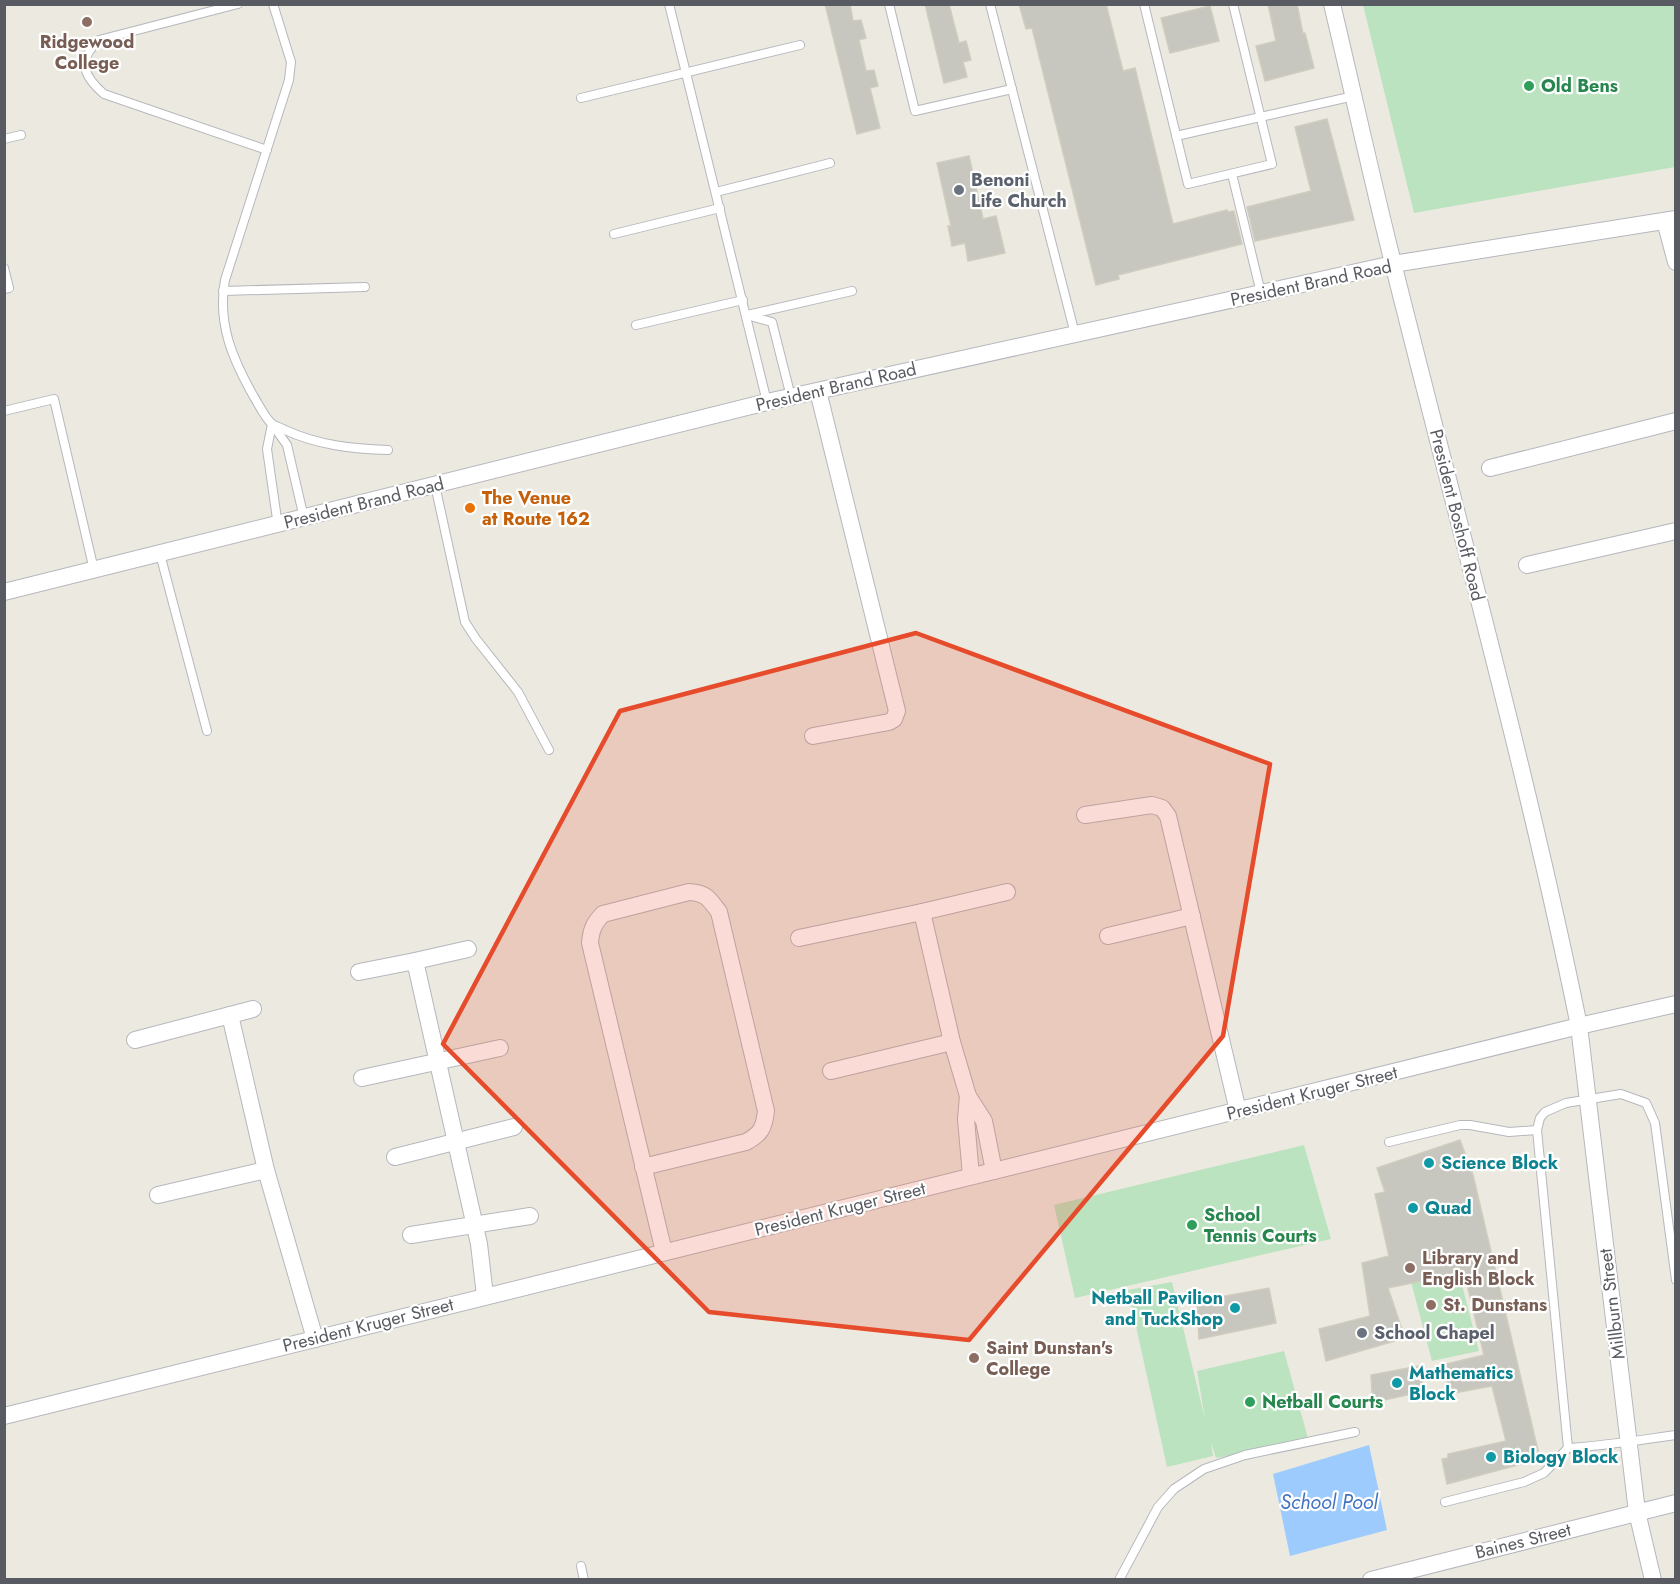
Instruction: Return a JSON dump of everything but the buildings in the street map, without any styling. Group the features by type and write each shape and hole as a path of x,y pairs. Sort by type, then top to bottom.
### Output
{"street":[{"name":"President Boshoff Road","path":"1332,4 1393,264 1535,828 1579,1026"},
{"name":"President Brand Road","path":"4,592 767,402 1393,264 1670,220"},
{"path":"1670,220 1676,262"},
{"path":"813,736 889,722 894,719 897,711 818,391"},
{"path":"1490,468 1676,421"},
{"path":"1527,565 1676,531"},
{"path":"1085,815 1152,805 1162,808 1169,822 1239,1111"},
{"path":"644,1167 746,1142 759,1135 764,1126 766,1111 719,912 701,893 689,892 603,914 595,922 591,932 590,943 664,1252"},
{"path":"799,938 1007,892"},
{"path":"922,912 952,1042 968,1096 984,1121 994,1171"},
{"path":"1108,936 1192,916"},
{"path":"359,972 468,949"},
{"path":"415,961 479,1244 485,1296"},
{"name":"President Kruger Street","path":"4,1416 1579,1026 1676,1004"},
{"path":"135,1040 253,1009"},
{"path":"230,1015 266,1170 315,1339"},
{"name":"Millburn Street","path":"1579,1026 1637,1512 1653,1580"},
{"path":"831,1071 952,1042"},
{"path":"362,1078 500,1048"},
{"path":"968,1096 966,1119 971,1176"},
{"path":"395,1157 514,1127"},
{"path":"158,1195 266,1170"},
{"path":"411,1235 530,1216"},
{"name":"Baines Street","path":"1371,1580 1676,1503"}],"lane":[{"path":"238,4 99,40 89,49 84,60 87,76 92,84 104,94 267,150"},
{"path":"273,4 291,62 289,80 223,291 222,302 226,332 239,370 286,445 304,519"},
{"path":"669,4 767,402"},
{"path":"889,4 915,111 1012,88"},
{"path":"990,4 1075,334"},
{"path":"1144,4 1188,184 1272,165 1233,4"},
{"path":"581,98 800,45"},
{"path":"1176,136 1354,96"},
{"path":"4,139 21,135"},
{"path":"716,192 830,163"},
{"path":"1232,174 1261,293"},
{"path":"614,234 720,208"},
{"path":"4,268 9,288 4,289"},
{"path":"223,291 365,287"},
{"path":"747,315 852,291"},
{"path":"636,325 743,300"},
{"path":"747,315 772,322 791,397"},
{"path":"4,411 54,399 94,571"},
{"path":"272,424 320,442 355,449 388,450"},
{"path":"272,424 267,449 278,525"},
{"path":"435,485 465,622 518,692 549,750"},
{"path":"160,554 207,731"},
{"path":"1568,1448 1537,1130 1540,1118 1545,1112 1566,1103 1621,1094 1646,1103 1655,1124 1676,1280"},
{"path":"1389,1142 1460,1125 1509,1132 1537,1130"},
{"path":"1119,1580 1158,1507 1174,1489 1188,1479 1204,1469 1245,1455 1355,1432"},
{"path":"1445,1502 1524,1482 1544,1473 1568,1448 1676,1435"},
{"path":"581,1566 584,1580"}],"highlighted area":[{"path":"916,633 1270,764 1223,1036 969,1340 709,1312 443,1044 620,711"}],"green space":[{"name":"Old Bens","path":"1363,5 1675,5 1675,167 1414,213"},
{"name":"School Tennis Courts","path":"1304,1145 1331,1239 1075,1298 1054,1205"},
{"path":"1459,1273 1479,1351 1432,1361 1411,1282"},
{"path":"1172,1282 1205,1419 1197,1371 1284,1351 1309,1442 1216,1458 1211,1442 1213,1456 1167,1467 1128,1290"}],"water":[{"name":"School Pool","path":"1369,1445 1387,1530 1290,1556 1273,1474"}],"place":[{"name":"Ridgewood College","path":"87,22"},
{"name":"Old Bens","path":"1529,86"},
{"name":"Benoni Life Church","path":"959,190"},
{"name":"The Venue at Route 162","path":"470,508"},
{"name":"Science Block","path":"1429,1163"},
{"name":"Quad","path":"1413,1208"},
{"name":"School Tennis Courts","path":"1192,1225"},
{"name":"Library and English Block","path":"1410,1268"},
{"name":"St. Dunstans","path":"1431,1305"},
{"name":"Netball Pavilion and TuckShop","path":"1235,1308"},
{"name":"School Chapel","path":"1362,1333"},
{"name":"Saint Dunstan's College","path":"974,1358"},
{"name":"Mathematics Block","path":"1397,1383"},
{"name":"Netball Courts","path":"1250,1402"},
{"name":"Biology Block","path":"1491,1457"}]}
